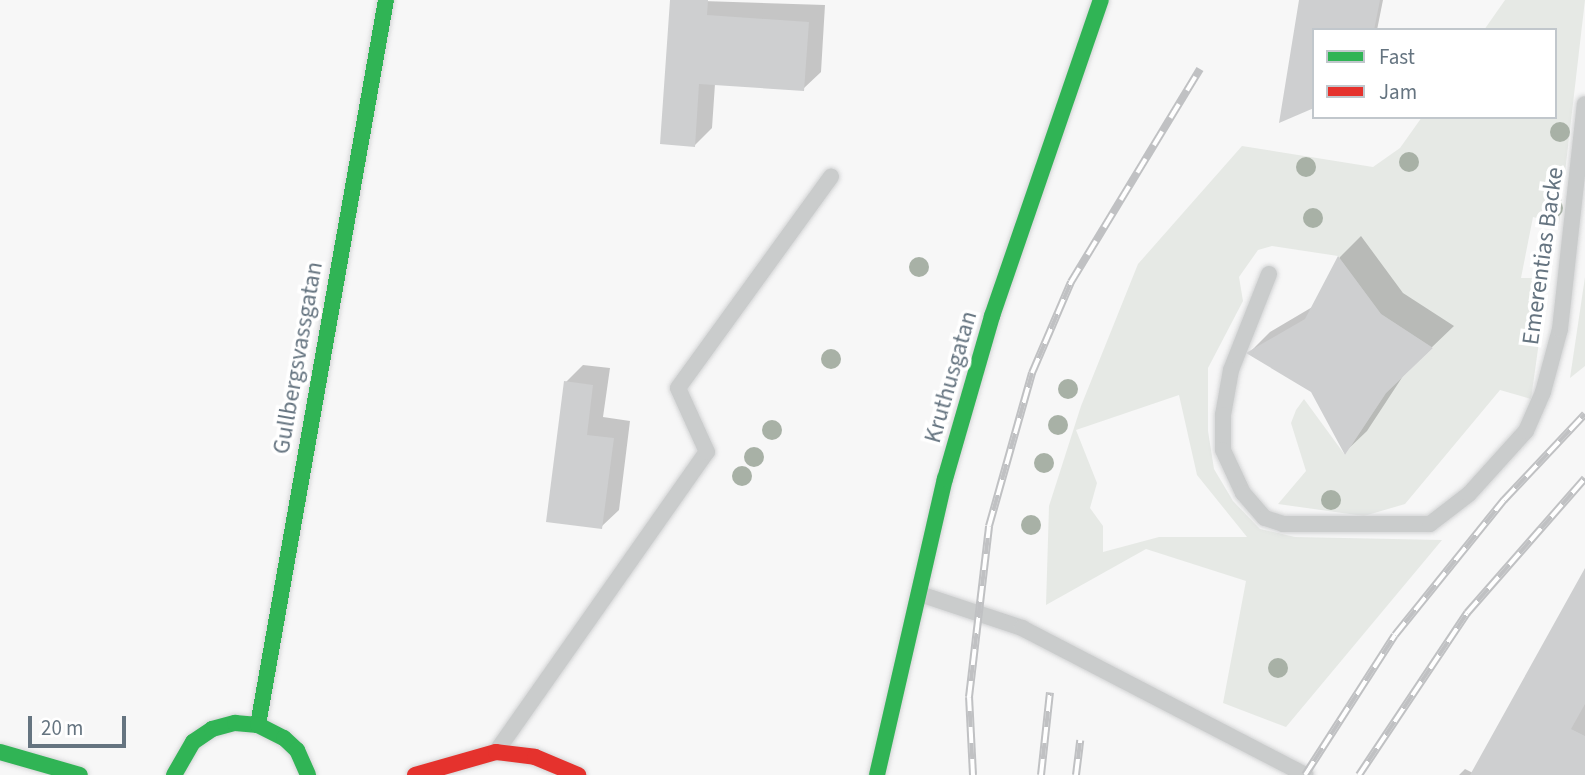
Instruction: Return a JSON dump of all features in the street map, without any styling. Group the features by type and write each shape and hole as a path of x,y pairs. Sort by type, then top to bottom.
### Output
{"street":[{"name":"Gullbergsvassgatan","path":"258,724 386,0"},
{"name":"Kruthusgatan","path":"877,775 946,479 992,316 1101,0"},
{"path":"174,775 186,750 202,734 223,725 258,724 291,744 308,775"},
{"path":"0,752 80,775"},
{"path":"415,775 496,752 535,758 578,775"}],"lane":[{"name":"Emerentias Backe","path":"1269,274 1231,370 1223,415 1223,450 1243,493 1265,518 1283,524 1430,524 1469,494 1526,431 1543,392 1560,329 1585,104"},
{"path":"496,752 707,452 678,388 831,177"},
{"path":"920,594 1022,628 1304,775"}],"shaded area":[{"path":"1505,0 1585,0 1559,224 1533,217 1521,278 1548,278 1531,399 1500,390 1405,504 1364,516 1278,504 1306,471 1291,423 1304,399 1345,455 1386,393 1433,348 1381,314 1338,256 1272,246 1258,250 1239,277 1243,301 1208,368 1208,431 1214,469 1233,501 1260,529 1295,537 1442,540 1286,727 1223,703 1246,581 1146,549 1046,605 1049,506 1081,406 1138,264 1242,146 1373,167 1400,148 1421,119 1557,119 1557,28 1485,28","holes":["1179,395 1197,475 1247,537 1159,537 1103,552 1103,526 1090,508 1097,483 1076,430"]},
{"path":"1585,277 1585,366 1570,378"}],"building":[{"path":"670,0 708,0 707,15 809,22 804,91 699,84 695,147 660,144"},
{"path":"1299,0 1380,0 1374,28 1312,28 1312,109 1279,123"},
{"path":"1338,256 1381,314 1433,348 1386,393 1345,455 1311,392 1246,353 1305,319"},
{"path":"564,381 593,385 587,435 614,438 602,529 546,522"},
{"path":"1585,568 1585,704 1571,729 1585,736 1585,775 1470,775"}],"railway":[{"path":"973,775 969,697 989,526 1032,373 1071,282 1200,69"},
{"path":"1305,775 1395,635 1504,500 1585,414"},
{"path":"1359,775 1467,613 1585,478"},
{"path":"1041,775 1050,692"},
{"path":"1076,775 1080,740"}],"traffic: fast":[{"path":"258,725 386,0"},
{"path":"877,775 945,479 992,316 1101,0"},
{"path":"174,775 193,742 212,729 235,723 258,725 284,738 297,750 308,775"},
{"path":"0,752 80,775"}],"traffic: jam":[{"path":"415,775 496,752 535,757 578,775"}]}
